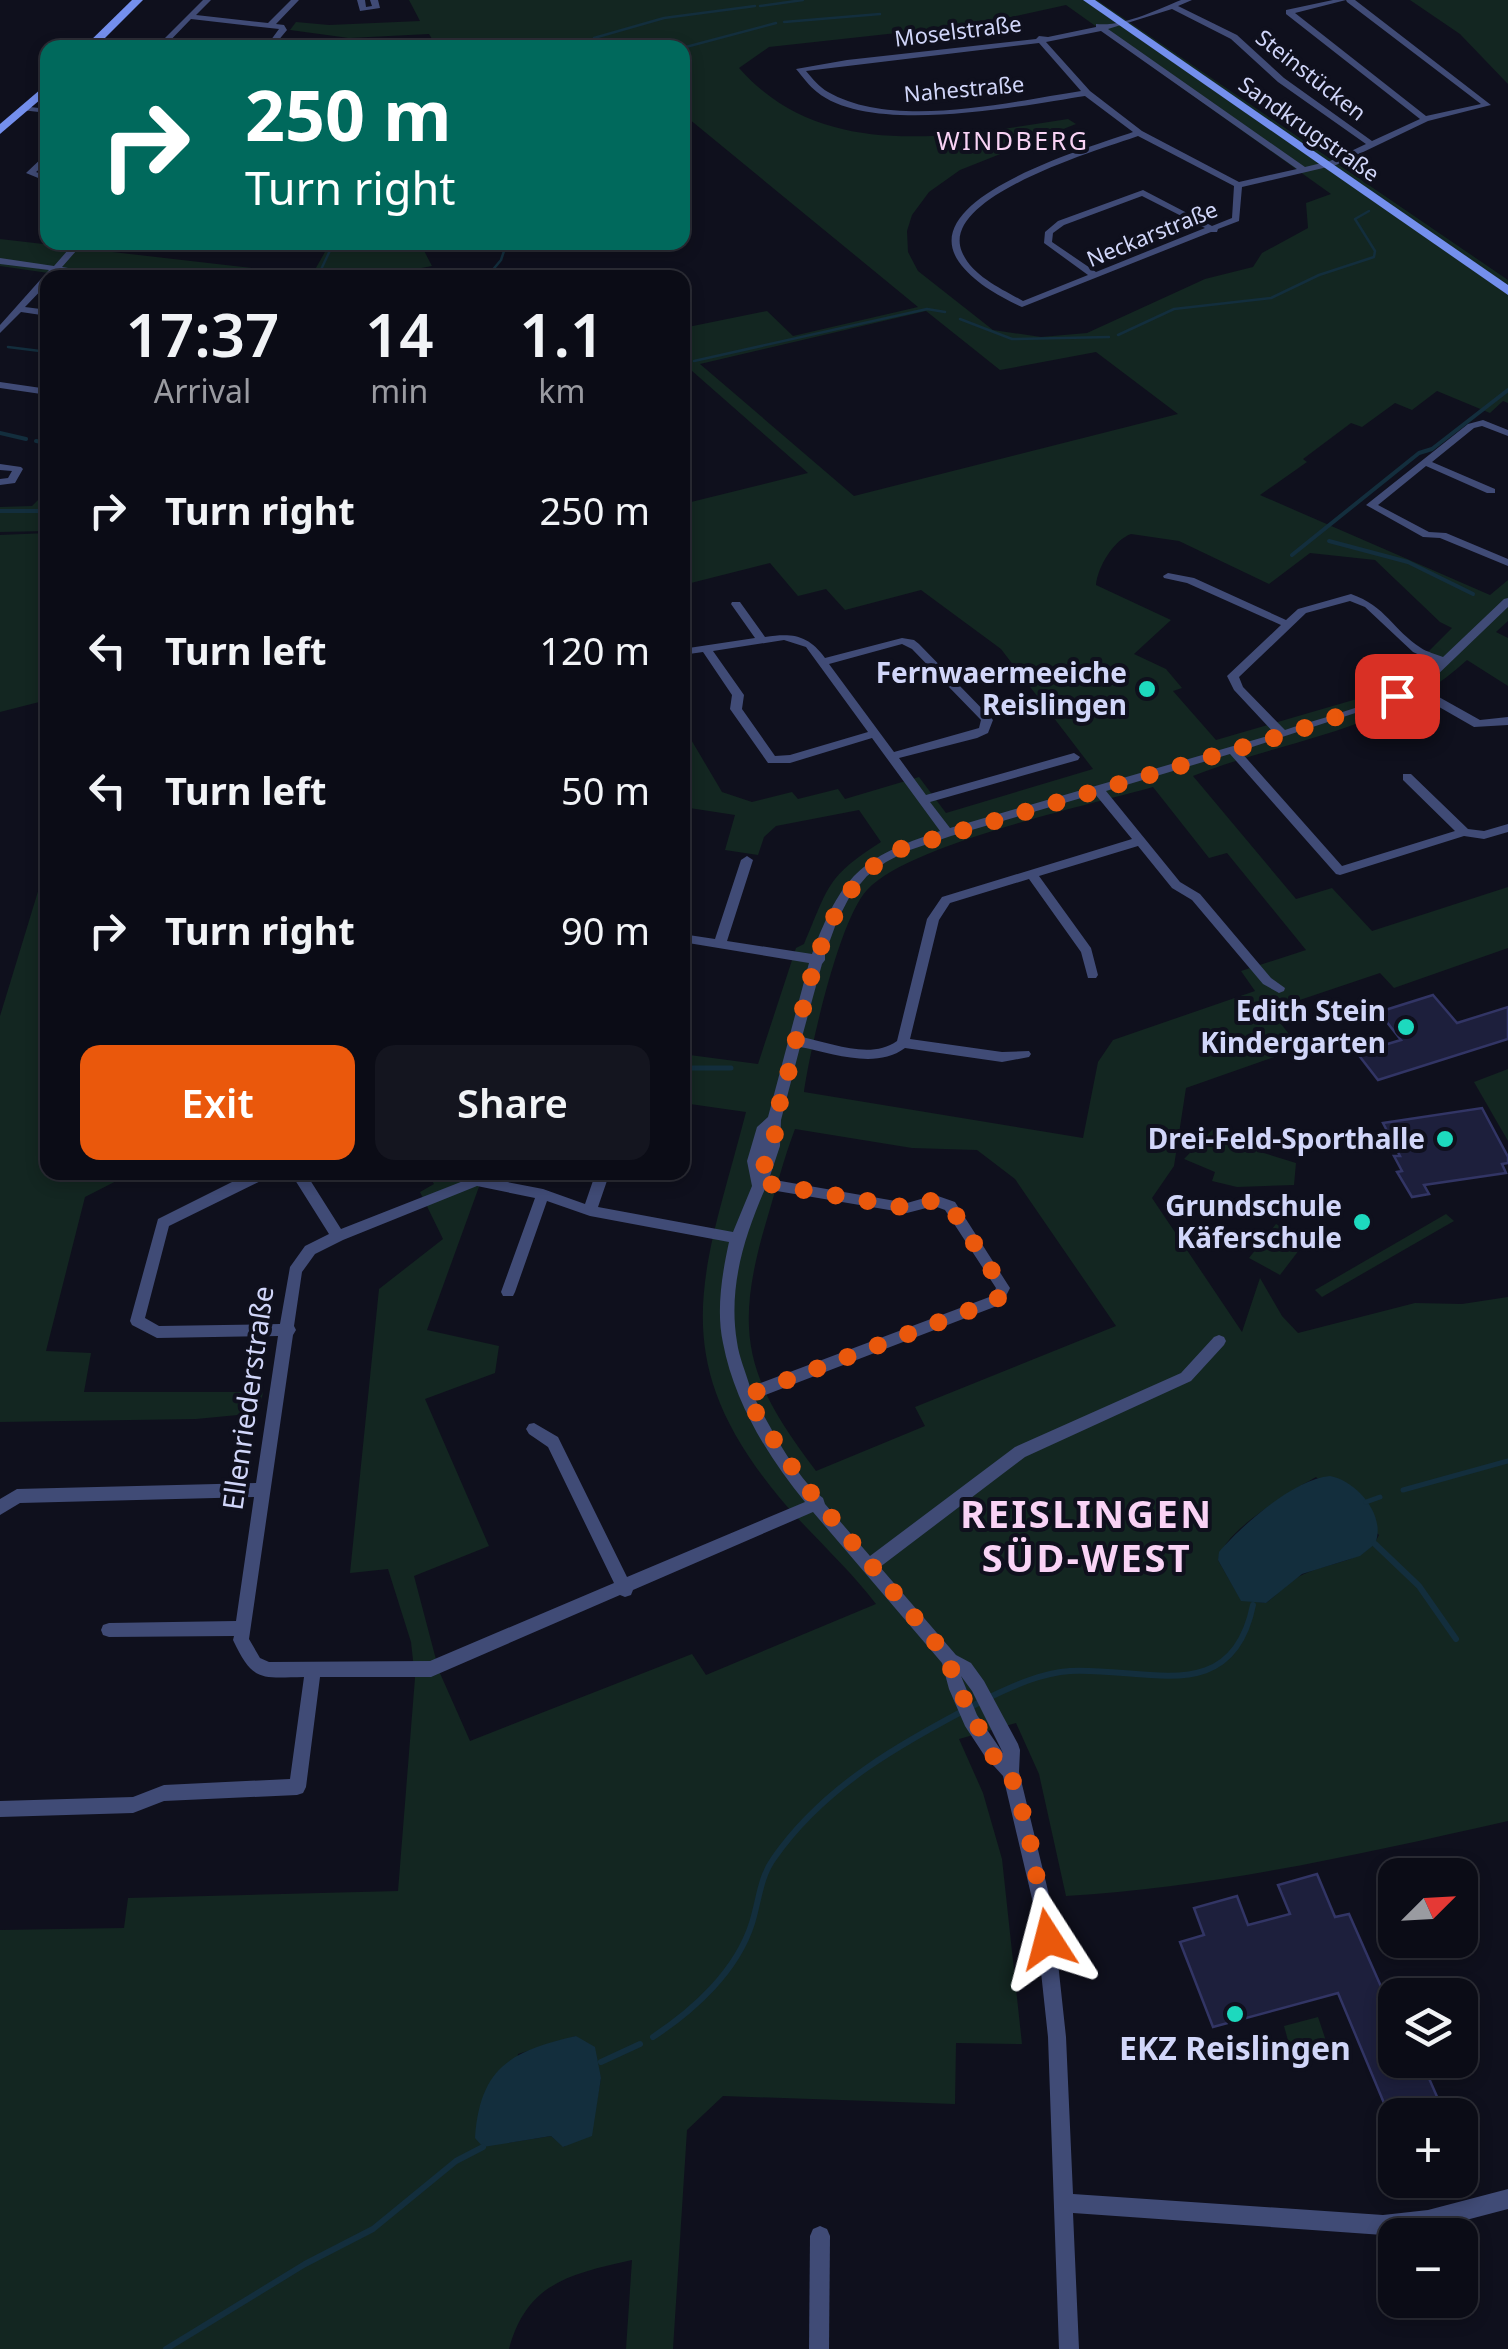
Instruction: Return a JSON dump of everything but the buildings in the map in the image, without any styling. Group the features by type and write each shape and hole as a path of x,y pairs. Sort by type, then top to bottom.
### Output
{"street":[{"path":"97,40 138,0"},
{"path":"166,40 207,0"},
{"path":"270,26 295,0"},
{"path":"361,0 363,9 376,8 374,0"},
{"name":"Sandkrugstraße","path":"1088,0 1508,291"},
{"name":"Moselstraße","path":"800,69 1039,38 1119,22 1188,0"},
{"path":"1346,0 1289,12 1425,119"},
{"name":"Neckarstraße","path":"1140,133 1002,186 974,204 959,221 955,242 963,261 1022,304 1236,219 1238,185 1325,165 1425,119 1488,103 1346,0"},
{"name":"Steinstücken","path":"1174,7 1234,37 1282,80 1372,146"},
{"path":"190,17 283,30 275,40"},
{"path":"1099,26 1302,169"},
{"path":"1039,38 1087,93 1140,133 1238,185"},
{"name":"Nahestraße","path":"800,69 815,90 836,102 900,114 1087,93"},
{"path":"28,109 40,95"},
{"path":"0,133 40,101"},
{"path":"28,109 40,111"},
{"path":"1096,276 1048,244 1050,232 1061,223 1143,193 1214,230"},
{"path":"54,268 72,250"},
{"path":"0,261 68,270"},
{"path":"0,330 40,284"},
{"path":"18,309 40,312"},
{"path":"0,385 40,391"},
{"path":"1508,432 1477,424 1372,501 1372,508 1427,535 1442,535 1508,562"},
{"path":"1424,462 1491,491"},
{"path":"0,467 18,470 11,481 0,482"},
{"path":"1168,576 1190,580 1288,624"},
{"path":"1284,735 1238,688 1233,676 1307,608 1351,597 1369,604 1416,650 1445,662"},
{"path":"1010,1772 1012,1750 978,1686 965,1668 950,1660 818,1503 745,1396 734,1369 727,1322 737,1238 775,1137 774,1120 837,906 862,874 897,850 1284,735 1415,688 1508,601"},
{"path":"736,604 762,640"},
{"path":"690,651 762,640 803,640 947,833"},
{"path":"823,662 902,640 910,642 955,690 968,695 987,720 984,730 890,757"},
{"path":"706,648 738,695 736,708 772,760 790,759 874,734"},
{"path":"1415,688 1478,724 1508,721"},
{"path":"1232,750 1340,870 1464,832 1484,835 1508,828"},
{"path":"922,800 1074,756"},
{"path":"1407,778 1464,832"},
{"path":"1098,789 1176,885 1196,897 1266,981 1279,988"},
{"path":"796,1041 875,1054 898,1049 903,1043 939,907 956,896 1140,841"},
{"path":"719,945 748,860"},
{"path":"1031,873 1087,951 1092,975"},
{"path":"690,940 819,960"},
{"path":"903,1043 1002,1057 1024,1054"},
{"path":"250,1180 163,1223 137,1321 157,1332 288,1330"},
{"path":"302,1180 338,1236"},
{"path":"590,1211 600,1180"},
{"name":"Ellenriederstraße","path":"242,1628 298,1260 338,1236 476,1181 543,1194 590,1211 737,1238"},
{"path":"745,1396 997,1300 1003,1288 950,1206 934,1200 908,1208 758,1182"},
{"path":"508,1292 543,1194"},
{"path":"870,1565 1020,1452 1186,1377 1220,1341"},
{"path":"534,1429 553,1442 625,1590"},
{"path":"0,1508 17,1496 263,1490"},
{"path":"110,1630 242,1628 246,1652 254,1663 267,1670 431,1670 625,1590 818,1503"},
{"path":"950,1660 952,1676 987,1744 1010,1772 1028,1830 1052,1971 1066,2202 1069,2349"},
{"path":"0,1809 133,1804 164,1794 297,1787 313,1670"},
{"path":"1066,2202 1383,2225 1428,2220 1508,2199"},
{"path":"819,2349 820,2236"}],"green space":[{"path":"409,0 1097,0 1508,280 1508,403 1503,401 1490,413 1437,391 1412,410 1395,403 1362,427 1351,423 1303,459 1307,462 1260,495 1490,595 1508,580 1508,621 1496,632 1508,638 1508,686 1467,660 1437,684 1371,718 1193,776 1296,899 1332,888 1372,931 1508,887 1508,948 1394,988 1380,973 1270,1010 1300,1048 1186,1088 1174,1166 1152,1198 1242,1332 1260,1278 1282,1316 1298,1333 1415,1303 1462,1304 1508,1297 1508,1821 1233,1877 1066,1896 1039,1774 1016,1723 959,1739 983,1793 1002,1859 1022,2044 956,2043 955,2104 723,2096 687,2130 673,2349 626,2349 632,2260 571,2277 540,2295 527,2309 509,2349 0,2349 0,1930 124,1928 128,1898 398,1891 415,1678 411,1642 388,1569 350,1573 379,1289 443,1239 420,1192 434,1184 431,1180 481,1180 427,1330 499,1346 495,1373 425,1399 489,1546 414,1576 439,1671 470,1741 692,1654 706,1675 876,1604 779,1497 742,1446 718,1399 706,1354 703,1310 707,1266 746,1112 690,1104 690,1055 758,1064 796,948 804,944 831,884 881,842 859,810 776,826 764,837 758,855 725,850 735,815 690,808 690,738 722,792 752,802 792,792 798,799 838,789 845,799 919,777 946,813 1093,769 1001,649 921,590 845,610 826,589 798,596 770,563 690,583 690,502 808,473 690,369 690,327 767,311 793,336 918,307 690,120 690,40 433,40 429,34 349,38 290,30 296,22 329,25 420,21","holes":["1066,5 1331,194 1306,203 1308,228 1262,253 1253,267 1205,279 1087,333 1041,337 993,330 918,271 908,252 907,231 912,215 929,192 960,170 1076,124 1068,119 937,136 851,131 810,119 773,98 739,68 769,47 979,24","926,311 1000,370 1096,352 1178,414 854,496 700,364","1131,534 1179,541 1269,584 1310,553 1375,560 1440,622 1452,628 1403,677 1374,694 1216,740 1173,691 1182,688 1166,669 1134,654 1171,620 1096,585 1103,562","1153,787 1209,858 1227,853 1306,950 1241,971 1255,991 1113,1040 1098,1062 1083,1138 804,1092 836,956 856,906 867,890 889,873 958,842","795,1129 912,1148 977,1150 1015,1179 1116,1326 915,1407 925,1426 816,1471 792,1438 760,1380 749,1324 756,1259","1316,1477 1379,1535 1366,1551 1299,1577 1266,1603 1241,1600 1218,1560 1223,1549 1260,1513","576,2036 601,2078 594,2117 564,2147 551,2136 506,2143 518,2054"]},
{"path":"1410,0 1508,0 1508,84 1460,34"},
{"path":"0,239 40,244 40,250 95,250 269,270 40,272 0,266"},
{"path":"326,250 424,250 432,266 411,270 315,270"},
{"path":"40,498 40,531 0,532 0,507 32,506"},
{"path":"40,533 40,702 0,712 0,535"},
{"path":"40,885 40,1180 118,1180 85,1197 46,1351 91,1353 84,1392 263,1392 259,1413 196,1419 0,1422 0,1016"},
{"path":"1508,1069 1508,1141 1474,1082"},
{"path":"1215,1127 1244,1143 1244,1147 1296,1163 1294,1185 1237,1187 1212,1181 1215,1172 1184,1159"},
{"path":"1446,1214 1454,1221 1322,1297 1315,1290"},
{"path":"1276,1224 1306,1241 1280,1275 1249,1258"},
{"path":"1318,2017 1330,2053 1294,2062 1284,2026"}],"water":[{"path":"1330,1476 1350,1485 1367,1501 1377,1522 1375,1544 1360,1556 1302,1574 1266,1603 1241,1601 1218,1560 1219,1552 1285,1494"},
{"path":"576,2036 595,2047 601,2078 592,2136 563,2147 551,2136 483,2147 475,2138 478,2114 492,2079 516,2056"}],"waterway":[{"path":"760,6 803,0"},
{"path":"594,38 664,18 755,6"},
{"path":"784,22 880,14"},
{"path":"690,46 776,23"},
{"path":"1118,335 1174,309 1271,298 1319,275 1374,257 1375,251 1355,219 1369,211"},
{"path":"321,270 330,250"},
{"path":"493,270 504,250"},
{"path":"694,361 927,309 945,312"},
{"path":"960,319 1012,339 1109,337"},
{"path":"8,347 40,351"},
{"path":"1292,555 1419,453 1432,449 1508,390"},
{"path":"0,433 26,439"},
{"path":"36,441 40,442"},
{"path":"0,511 40,511"},
{"path":"1329,541 1408,562 1473,594"},
{"path":"690,1068 731,1068"},
{"path":"1403,1490 1508,1461"},
{"path":"1366,1502 1380,1497"},
{"path":"1375,1544 1419,1586 1456,1639"},
{"path":"990,1697 1060,1672 1156,1676 1206,1670 1226,1658 1242,1637 1253,1605"},
{"path":"653,2037 684,2015 725,1973 745,1941 769,1865 817,1808 894,1750 980,1702"},
{"path":"601,2062 640,2044"},
{"path":"166,2349 305,2264 373,2229 456,2161 483,2147"}],"place":[{"name":"Fernwaermeeiche Reislingen","path":"1147,689"},
{"name":"Edith Stein Kindergarten","path":"1406,1027"},
{"name":"Drei-Feld-Sporthalle","path":"1445,1139"},
{"name":"Grundschule Käferschule","path":"1362,1222"},
{"name":"EKZ Reislingen","path":"1235,2014"}],"district":[{"name":"WINDBERG","path":"1013,141"},
{"name":"REISLINGEN SÜD-WEST","path":"1087,1537"}],"route":[{"path":"1048,1939 1028,1830 1010,1772 994,1757 952,1676 950,1660 786,1462 745,1396 997,1300 1003,1288 950,1206 934,1200 908,1208 758,1182 768,1163 777,1129 774,1120 828,927 844,894 862,874 897,850 1284,735 1397,696"}]}
